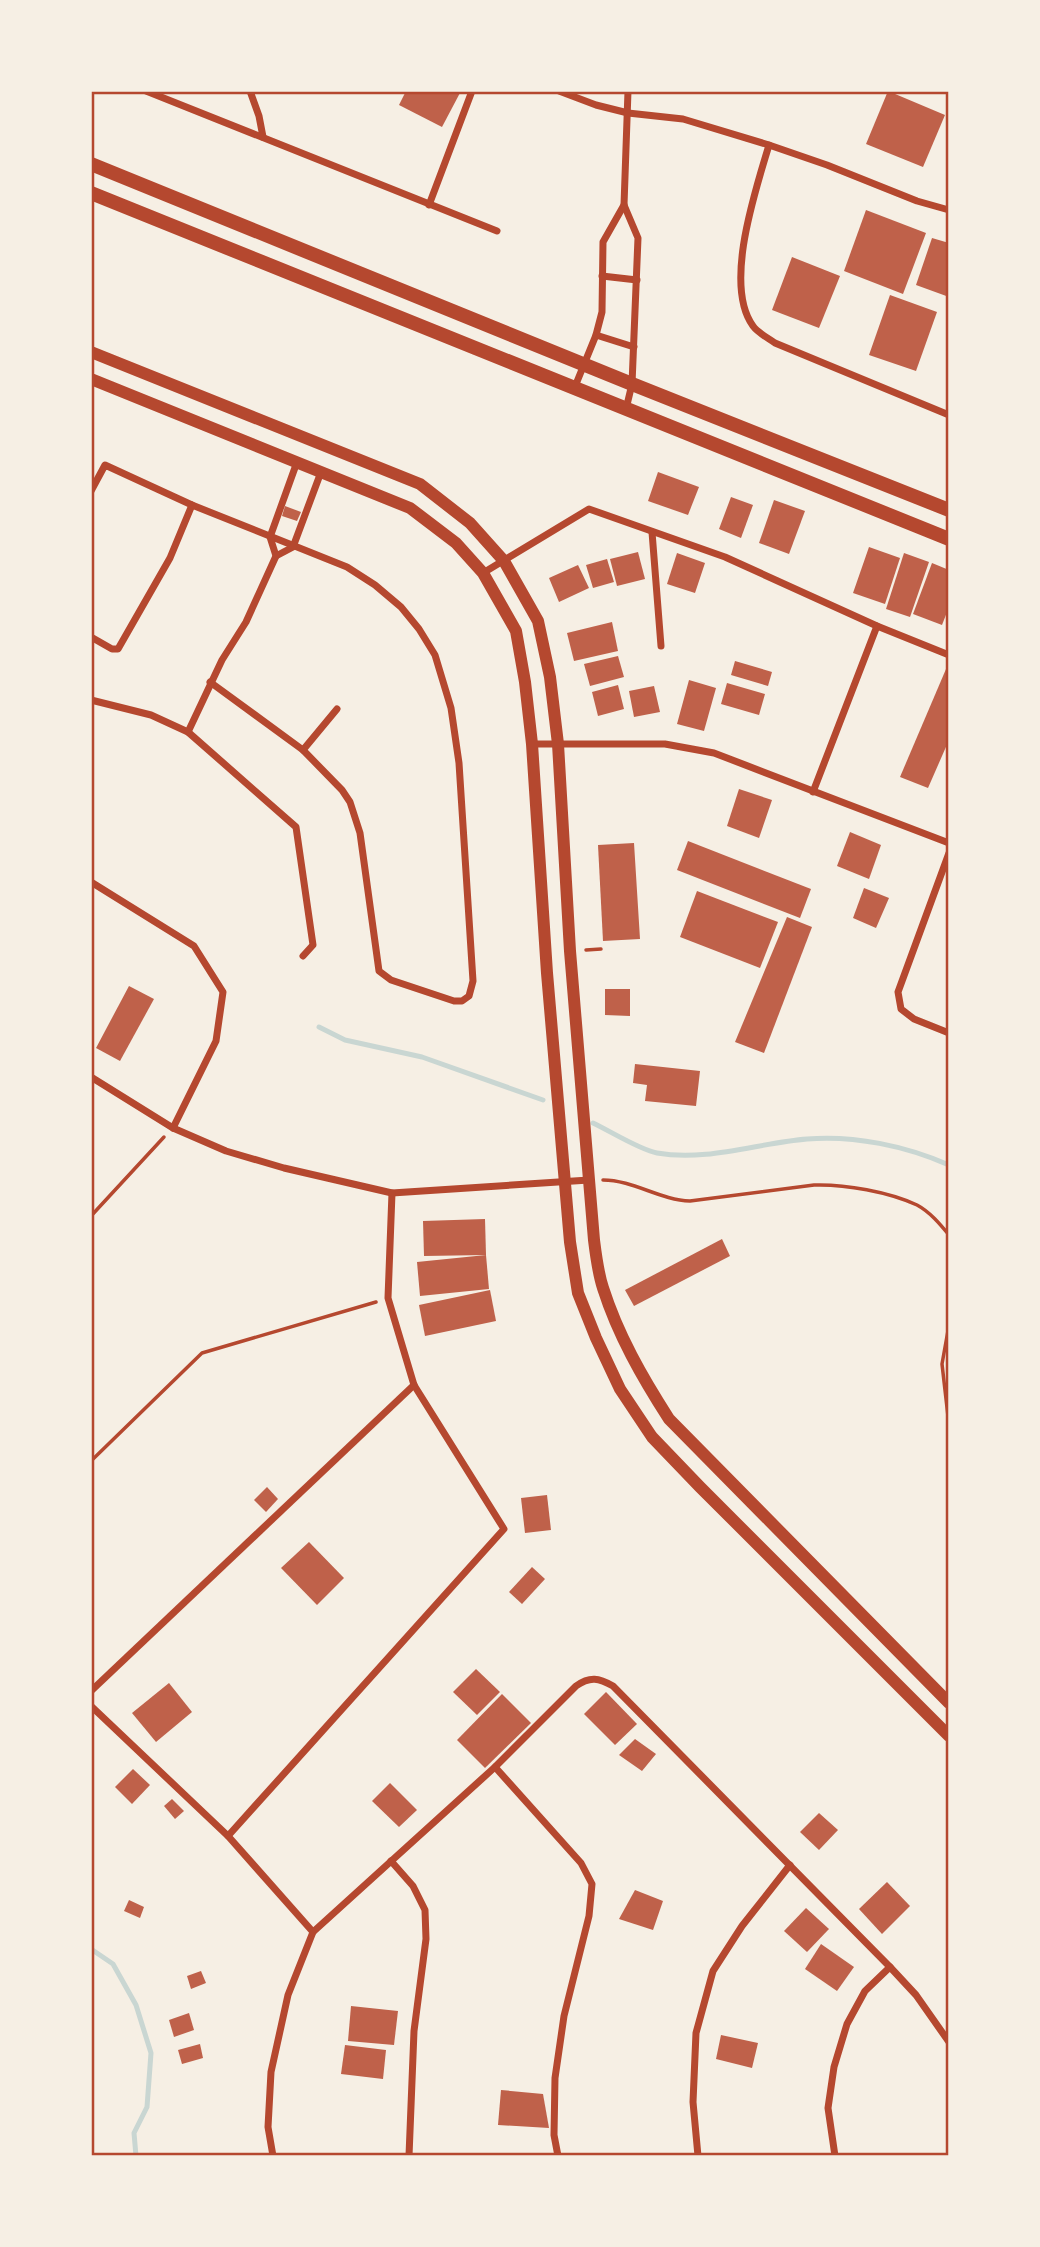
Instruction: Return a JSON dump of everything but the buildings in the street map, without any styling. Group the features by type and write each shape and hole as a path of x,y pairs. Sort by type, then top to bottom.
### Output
{"main road":[{"path":"91,164 583,365 949,510"},
{"path":"91,193 949,539"}],"street":[{"path":"146,91 497,232"},
{"path":"250,91 263,137"},
{"path":"429,205 472,91"},
{"path":"559,91 596,105 628,113 683,119 769,145 827,164 917,201 949,210"},
{"path":"626,410 632,384 638,238 624,205 628,91"},
{"path":"769,145 745,229 742,285 745,308 753,327 775,343 949,415"},
{"path":"574,389 596,335 602,312 603,242 624,205"},
{"path":"603,276 637,280"},
{"path":"596,335 634,347"},
{"path":"91,352 420,484 470,523 504,561 538,621 550,677 558,744 570,951 594,1240 602,1286 619,1330 640,1374 669,1419 949,1703"},
{"path":"91,379 410,508 456,543 483,573 516,631 525,682 570,1242 578,1293 596,1338 620,1389 652,1437 949,1736"},
{"path":"255,445 265,422"},
{"path":"276,556 270,537 297,462"},
{"path":"91,491 105,465 192,505 347,567 375,585 401,607 419,629 435,655 451,708 459,763 473,981 469,996 462,1001 454,1001 391,980 379,971 360,833 350,803 342,790 303,750 210,682"},
{"path":"188,732 210,682 246,622 276,556 293,547 321,472"},
{"path":"91,637 117,649 170,558 192,505"},
{"path":"483,573 589,509 725,557 877,626 949,655"},
{"path":"652,532 661,646"},
{"path":"813,792 877,626"},
{"path":"91,699 151,715 188,732 296,827 313,945 303,956"},
{"path":"303,750 337,709"},
{"path":"532,744 665,744 714,753 949,843"},
{"path":"949,853 898,992 901,1009 914,1019 949,1033"},
{"path":"91,882 194,946 223,992 216,1041 173,1128"},
{"path":"91,1077 173,1128 238,1154 392,1194 589,1180"},
{"path":"228,1836 504,1529 414,1385 388,1298 392,1194"},
{"path":"91,1691 414,1385"},
{"path":"273,2156 268,2127 271,2072 288,1995 313,1932 495,1767 576,1686 593,1678 613,1686 790,1864 916,1995 949,2042"},
{"path":"91,1706 228,1836 313,1932"},
{"path":"495,1767 581,1863 592,1884 589,1916 564,2016 555,2078 554,2136 558,2156"},
{"path":"391,1861 413,1886 425,1910 426,1939 414,2031 409,2156"},
{"path":"698,2156 692,2102 696,2033 713,1972 742,1926 790,1864"},
{"path":"835,2156 828,2108 834,2067 847,2024 865,1990 890,1967"}],"path":[{"path":"91,1216 173,1128"},
{"path":"589,1180 610,1180 677,1201 835,1184 918,1205 934,1217 949,1235"},
{"path":"91,1461 202,1353 388,1298"},
{"path":"949,1325 942,1364 949,1425"}],"waterway":[{"path":"319,1027 345,1040 422,1057 543,1100"},
{"path":"593,1123 657,1153 713,1154 788,1141 825,1138 861,1140 898,1147 949,1165"},
{"path":"91,1949 113,1964 136,2005 151,2053 147,2107 134,2133 136,2156"}]}
